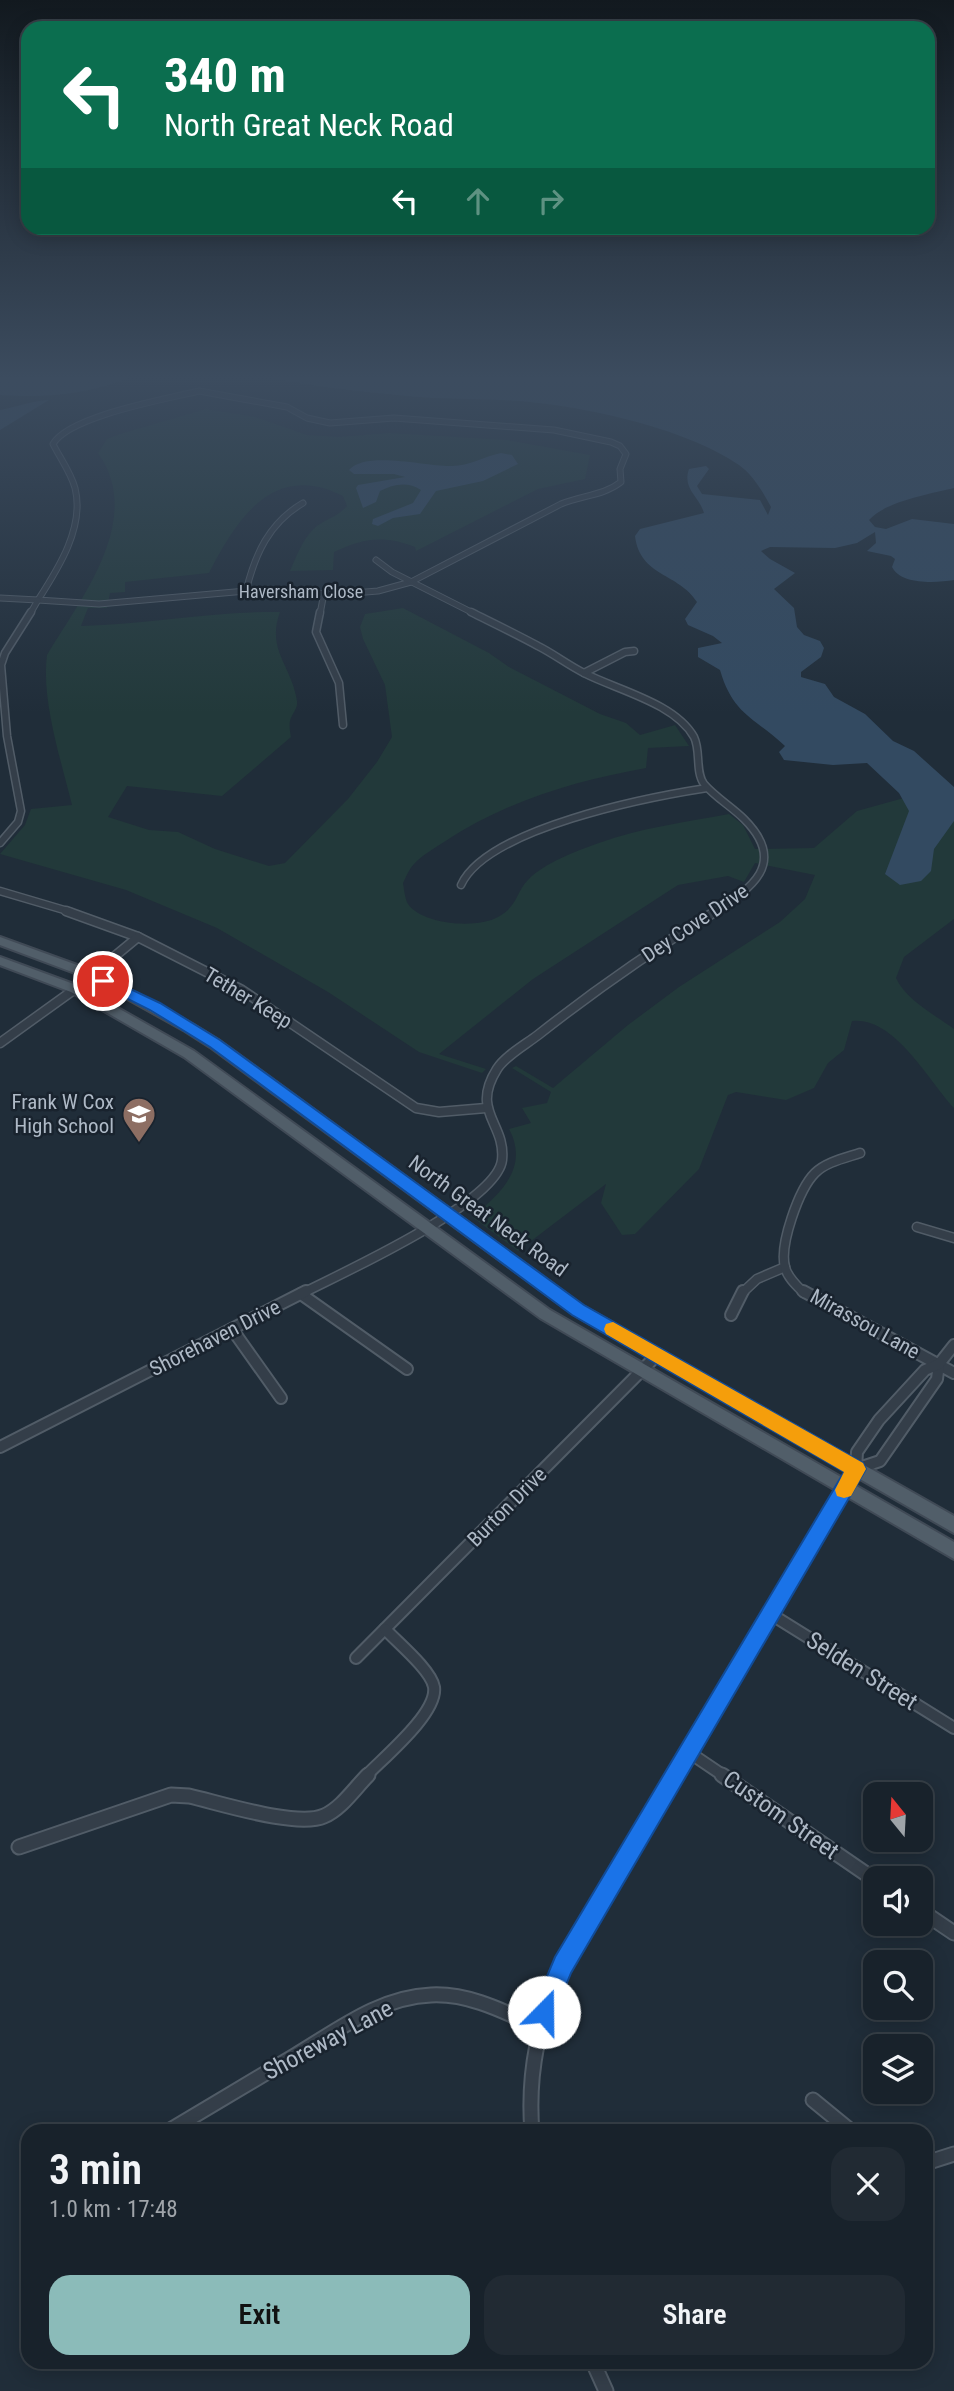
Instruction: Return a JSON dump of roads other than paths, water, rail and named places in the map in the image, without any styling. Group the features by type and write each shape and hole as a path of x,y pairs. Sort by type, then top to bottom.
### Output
{"main road":[{"name":"North Great Neck Road","path":"0,941 92,975 155,1006 215,1044 578,1310 954,1525"},
{"name":"North Great Neck Road","path":"0,961 75,989 189,1054 545,1314 954,1551"}],"street":[{"name":"Haversham Close","path":"38,602 66,551 77,508 74,490"},
{"name":"Haversham Close","path":"0,598 117,604 246,591 368,593 411,582 571,499 611,490"},
{"path":"246,591 252,567 265,539 283,516 303,503"},
{"path":"376,561 411,582 540,646 584,673 647,700 681,722 695,738 700,774 707,788 626,800 568,817 528,834 480,862 464,875 461,886"},
{"path":"324,593 316,632 339,682 343,725"},
{"path":"0,842 18,821 21,811 7,736 1,671 5,653 38,602"},
{"path":"584,673 625,652 634,651"},
{"name":"Dey Cove Drive","path":"486,1108 491,1079 505,1061 584,998 650,952 747,892 759,877 764,857 762,842 746,821 707,788"},
{"name":"Tether Keep","path":"0,891 48,904 138,937 242,990 416,1108 439,1112 486,1108"},
{"path":"0,1043 75,989 138,937"},
{"path":"429,1227 481,1192 499,1168 502,1151 486,1108"},
{"path":"731,1315 746,1285 785,1267 784,1243 814,1174 826,1165 860,1153"},
{"name":"Shorehaven Drive","path":"0,1447 429,1227"},
{"path":"917,1227 954,1237"},
{"name":"Mirassou Lane","path":"785,1267 794,1282 807,1295 954,1373"},
{"path":"301,1294 407,1369"},
{"path":"232,1329 281,1398"},
{"path":"531,2124 532,2051 538,2028 563,1965 856,1469 857,1452 879,1420 925,1370 939,1364 954,1345"},
{"name":"Burton Drive","path":"356,1658 657,1355"},
{"path":"856,1469 880,1461 937,1379 939,1364"},
{"name":"Selden Street","path":"769,1613 954,1728"},
{"path":"19,1847 171,1796 189,1796 298,1821 323,1817 335,1809 429,1710 434,1687 427,1673 385,1629"},
{"name":"Custom Street","path":"687,1751 863,1872"},
{"path":"933,1919 954,1933"},
{"name":"Shoreway Lane","path":"180,2124 338,2030 390,2003 411,1997 457,1997 482,2004 538,2028"},
{"path":"813,2100 842,2124"},
{"path":"933,2161 954,2154"},
{"path":"596,2369 606,2391"}],"water":[{"path":"357,490 384,490 380,491 376,502 363,508"},
{"path":"421,490 443,490 436,491 420,514 393,518 378,526 372,524 373,519 413,503"},
{"path":"691,490 699,490 702,494 760,500 768,515 771,507 760,490 947,490 897,503 869,520 875,527 886,529 912,519 954,524 954,580 929,582 903,577 892,567 895,559 891,556 867,551 876,543 875,532 857,543 835,548 770,547 761,551 795,573 774,589 794,608 797,627 804,635 820,641 824,648 821,657 801,672 801,677 825,684 834,697 865,714 893,741 914,751 954,787 954,821 934,849 931,871 921,881 900,885 885,874 909,811 899,793 867,763 833,765 784,760 779,752 785,746 738,706 725,685 720,670 698,657 698,648 722,643 688,625 685,619 697,602 680,585 644,560 638,549 635,536 640,529 704,513"}],"place":[{"name":"Frank W Cox High School","path":"139,1144"}]}
